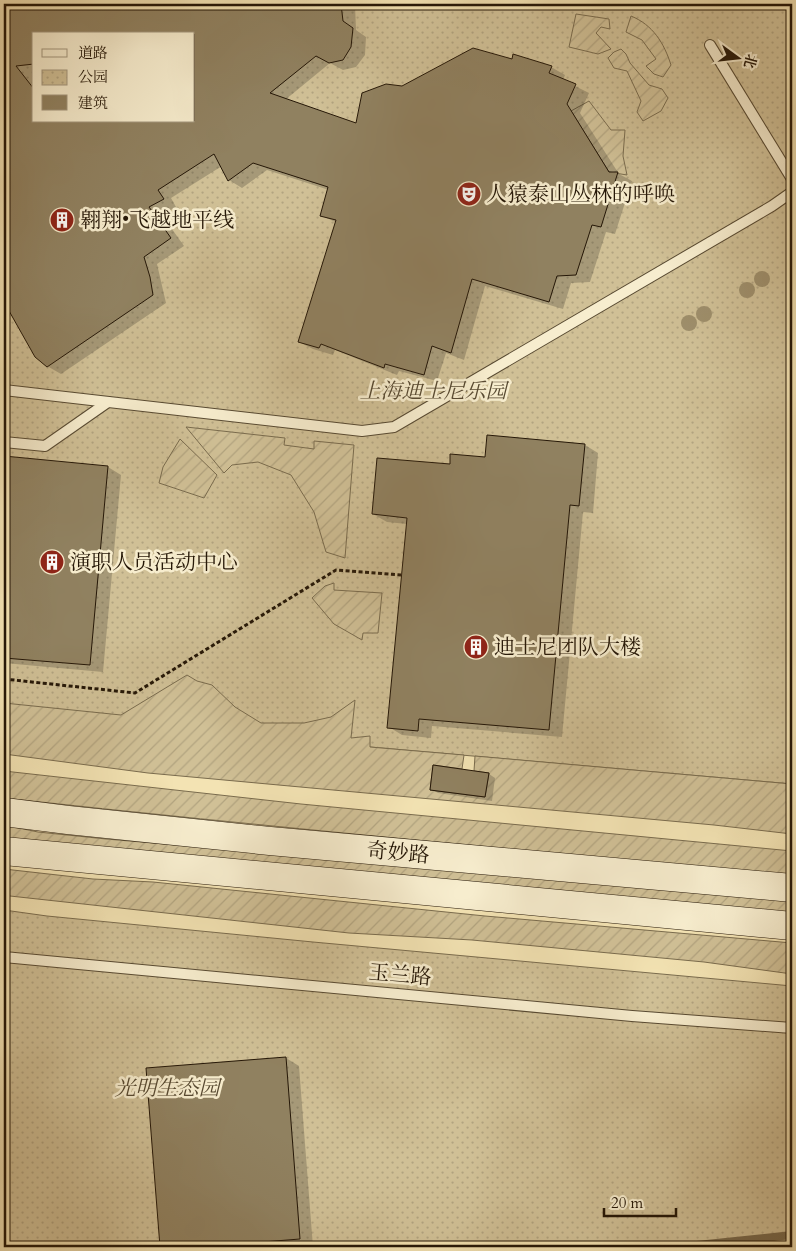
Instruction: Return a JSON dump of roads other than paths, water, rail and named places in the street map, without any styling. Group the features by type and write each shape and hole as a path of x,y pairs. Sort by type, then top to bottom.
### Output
{"street":[{"name":"奇妙路","path":"4,812 270,841 792,888"},
{"name":"奇妙路","path":"4,851 792,926"}],"lane":[{"path":"710,45 792,179"},
{"path":"4,390 362,431 394,427 772,206 792,192"},
{"path":"4,442 45,446 108,402"},
{"name":"玉兰路","path":"4,957 612,1014 792,1028"}],"waterway":[{"path":"629,1247 697,1245 792,1235"}],"place":[{"name":"人猿泰山丛林的呼唤","path":"469,194"},
{"name":"翱翔•飞越地平线","path":"62,220"},
{"name":"演职人员活动中心","path":"52,562"},
{"name":"迪士尼团队大楼","path":"476,647"}],"park label":[{"name":"上海迪士尼乐园","path":"433,391"},
{"name":"光明生态园","path":"167,1088"}]}
